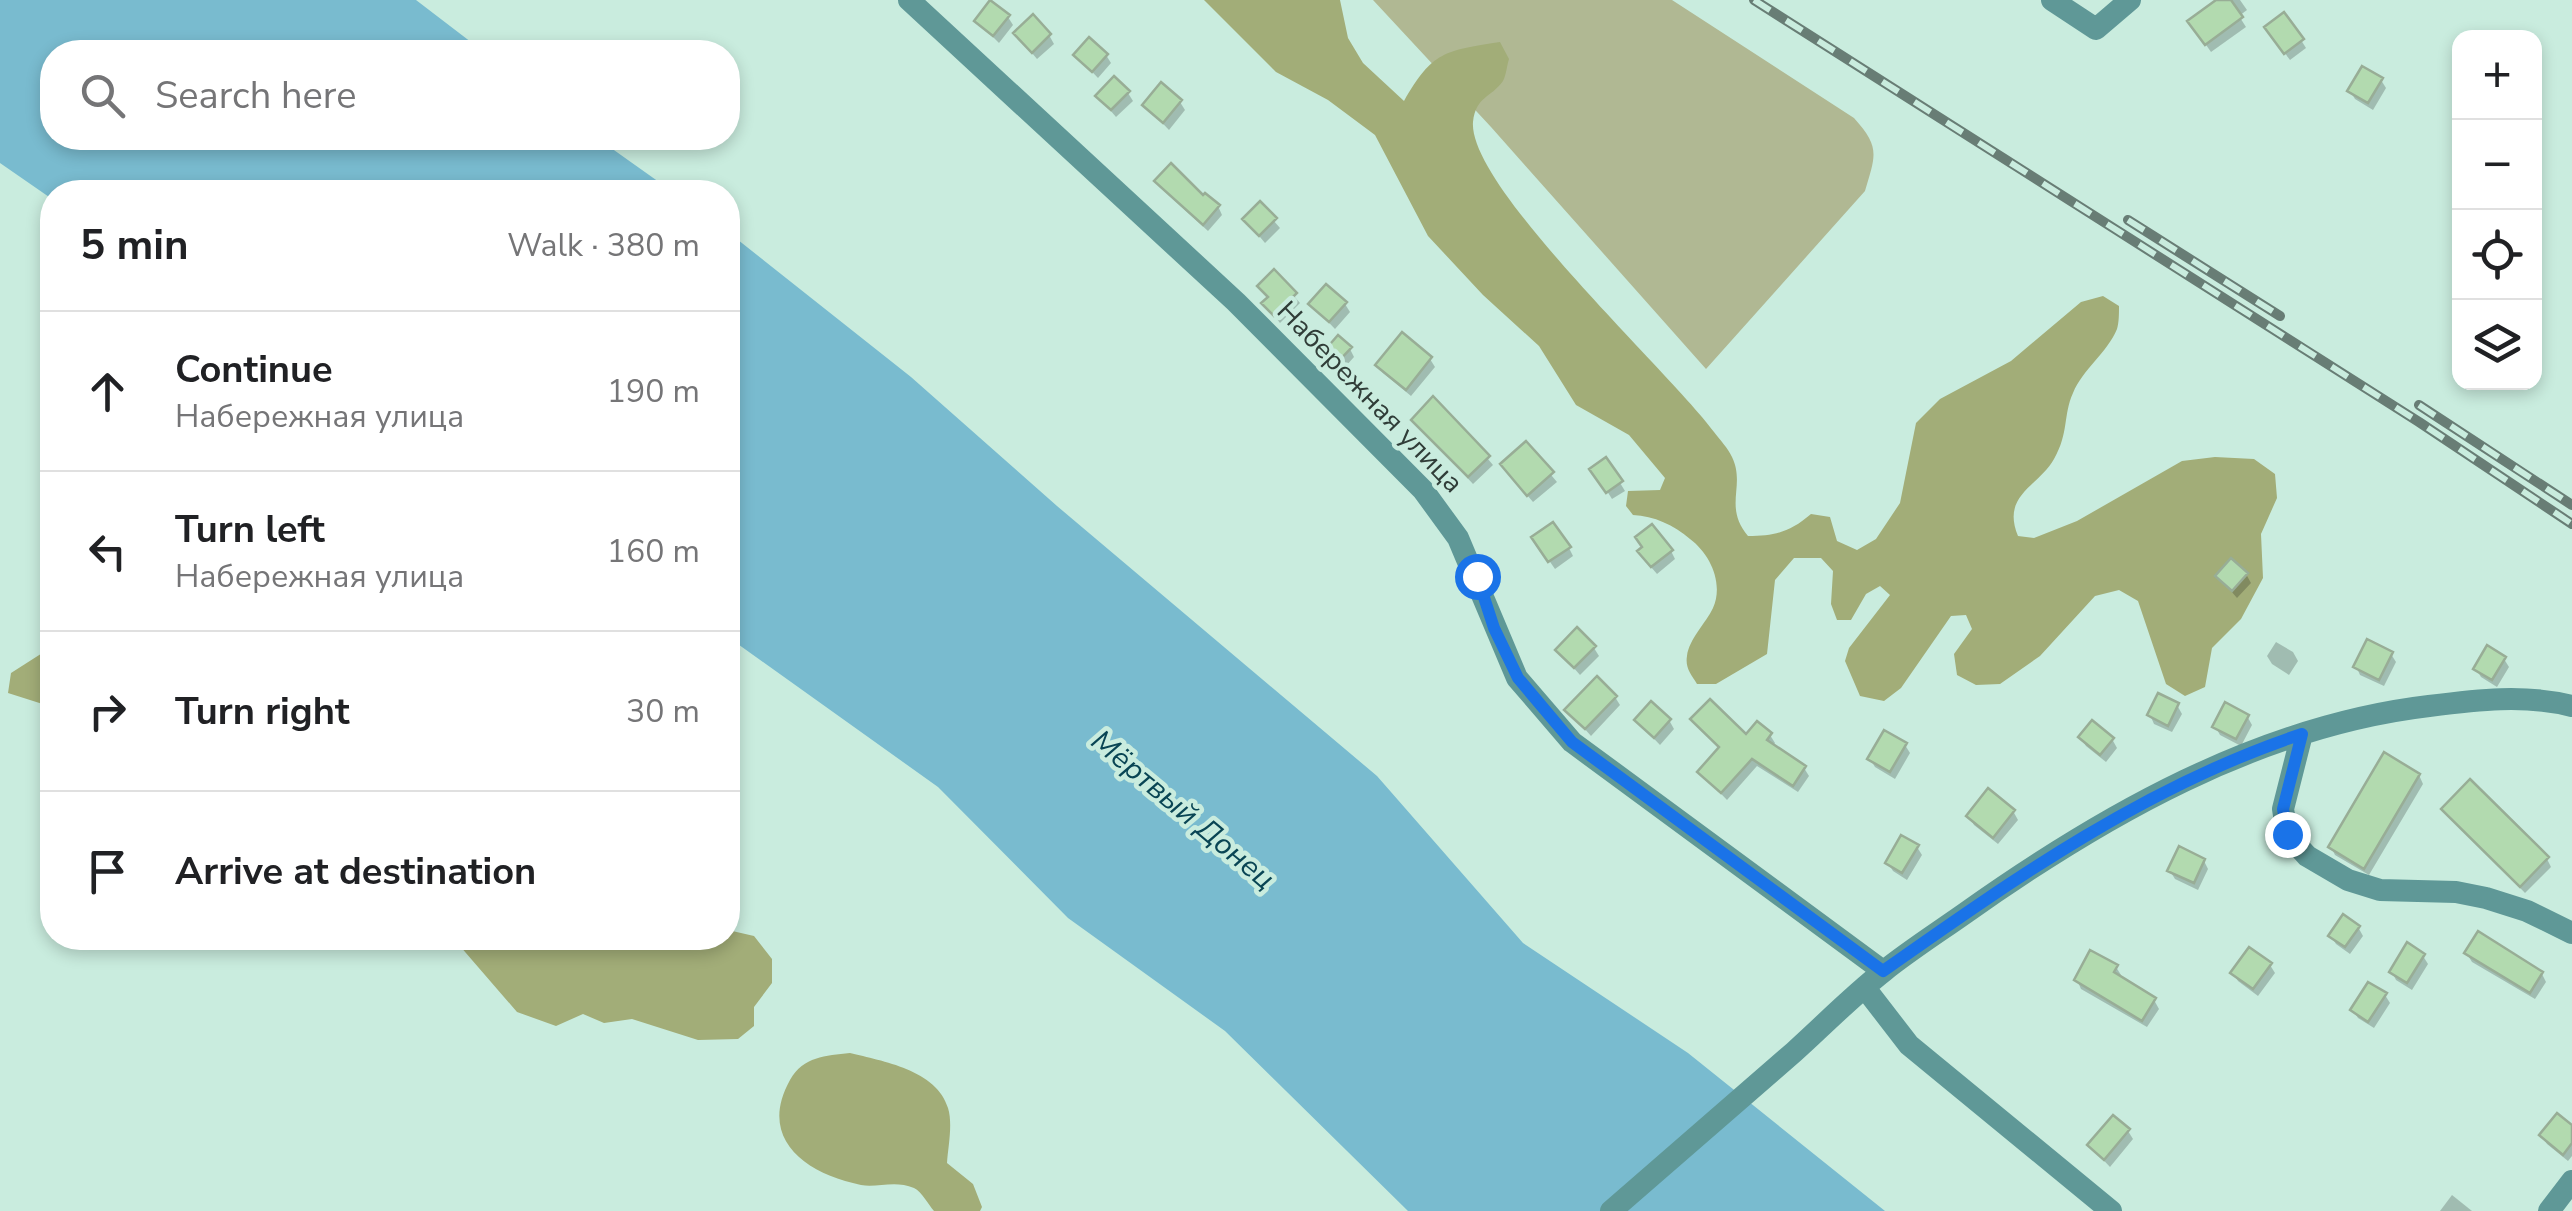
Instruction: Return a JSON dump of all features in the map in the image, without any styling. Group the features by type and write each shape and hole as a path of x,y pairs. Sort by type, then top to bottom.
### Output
{"street":[{"name":"Набережная улица","path":"909,0 1236,302 1423,490 1458,538 1518,678 1572,742 1883,971"},
{"path":"2052,0 2096,30 2130,0"},
{"path":"1611,1211 1883,971 2015,878 2205,770 2350,719 2408,708 2474,700 2562,703"},
{"path":"2302,734 2283,809 2287,834 2306,856 2348,880 2380,890 2456,892 2486,898 2527,911 2572,933"},
{"path":"1865,988 1909,1045 2111,1211"},
{"path":"2550,1211 2572,1181"}],"green space":[{"path":"1204,0 1340,0 1348,38 1363,63 1404,101 1423,72 1442,56 1500,42 1509,59 1505,76 1481,102 1473,122 1480,152 1502,190 1536,233 1728,450 1736,467 1737,515 1748,536 1782,532 1811,514 1830,517 1837,541 1857,550 1876,539 1900,503 1916,423 1940,399 2011,361 2081,302 2103,296 2119,306 2113,338 2073,393 2059,450 2018,501 2014,522 2018,536 2034,538 2077,521 2182,461 2215,457 2254,459 2275,474 2277,498 2261,534 2263,578 2241,619 2212,648 2205,687 2185,696 2166,684 2138,601 2119,590 2095,596 2040,656 2000,684 1976,685 1957,675 1954,654 1972,629 1966,615 1951,616 1901,688 1884,701 1860,696 1845,661 1849,648 1890,595 1880,586 1866,594 1851,620 1837,620 1831,604 1833,571 1821,558 1794,558 1775,580 1767,654 1716,684 1697,684 1687,656 1716,598 1713,570 1704,553 1684,534 1656,519 1633,515 1626,506 1628,491 1660,490 1665,478 1629,435 1576,405 1539,346 1483,295 1428,236 1375,135 1328,100 1276,72"},
{"path":"1373,0 1672,0 1854,118 1872,144 1872,168 1865,191 1706,369"},
{"path":"40,654 40,703 8,693 11,673"},
{"path":"740,933 754,936 772,959 772,983 754,1007 754,1026 738,1039 698,1040 632,1019 604,1023 583,1014 556,1026 517,1012 463,950 740,950"},
{"path":"850,1053 907,1069 933,1084 948,1108 947,1163 973,1184 980,1211 934,1211 914,1188 841,1180 822,1172 792,1150 779,1120 781,1101 790,1080 809,1062"}],"water":[{"path":"0,0 416,0 468,40 40,40 40,150 614,150 656,180 40,180 40,191 0,163"},
{"name":"Мёртвый Донец","path":"740,242 911,377 1057,506 1377,776 1523,943 1688,1053 1885,1211 1408,1211 1225,1031 1068,918 938,787 740,646"}],"building":[{"path":"990,0 1010,15 993,36 974,21"},
{"path":"2216,0 2231,0 2243,17 2205,45 2187,21"},
{"path":"2284,12 2304,39 2284,54 2264,27"},
{"path":"1033,14 1051,34 1032,53 1013,33"},
{"path":"1089,37 1108,54 1092,72 1073,55"},
{"path":"2362,66 2383,78 2368,103 2347,91"},
{"path":"1114,76 1130,91 1111,110 1095,96"},
{"path":"1161,82 1182,100 1163,123 1142,105"},
{"path":"1171,163 1203,195 1220,205 1203,225 1154,181"},
{"path":"1260,201 1277,218 1259,236 1242,219"},
{"path":"1274,269 1297,293 1274,316 1261,303 1268,297 1257,286"},
{"path":"1326,284 1347,302 1329,322 1308,304"},
{"path":"1402,332 1432,357 1406,390 1375,365"},
{"path":"1338,335 1352,347 1331,369 1318,358"},
{"path":"1433,396 1490,456 1468,477 1411,420"},
{"path":"1526,441 1554,472 1527,496 1500,464"},
{"path":"1606,457 1623,481 1606,493 1589,469"},
{"path":"1553,522 1571,547 1548,562 1531,537"},
{"path":"1652,524 1673,550 1651,567 1637,551 1642,547 1635,537"},
{"path":"2231,558 2248,573 2232,591 2215,576"},
{"path":"1577,627 1596,646 1574,668 1555,650"},
{"path":"2367,639 2393,652 2379,680 2353,667"},
{"path":"2487,645 2506,657 2492,680 2473,669"},
{"path":"1597,676 1617,696 1585,729 1564,710"},
{"path":"2158,693 2179,703 2168,726 2147,715"},
{"path":"1710,699 1746,734 1757,721 1772,733 1767,740 1806,766 1793,786 1752,759 1721,793 1697,772 1719,747 1690,719"},
{"path":"1651,701 1671,719 1654,738 1634,720"},
{"path":"2225,702 2249,715 2236,739 2212,727"},
{"path":"2092,720 2114,738 2100,755 2078,737"},
{"path":"1884,730 1907,743 1890,772 1867,759"},
{"path":"2384,752 2420,774 2364,869 2328,847"},
{"path":"2470,779 2549,857 2520,887 2441,809"},
{"path":"1988,788 2015,810 1993,838 1966,816"},
{"path":"1901,835 1919,845 1902,873 1885,863"},
{"path":"2179,846 2205,859 2194,883 2167,871"},
{"path":"2343,914 2360,926 2345,947 2328,936"},
{"path":"2478,931 2543,972 2530,993 2464,953"},
{"path":"2407,942 2425,954 2407,983 2389,972"},
{"path":"2249,947 2272,963 2253,989 2230,973"},
{"path":"2090,950 2118,965 2114,972 2156,998 2142,1021 2074,980"},
{"path":"2368,982 2387,993 2368,1022 2350,1010"},
{"path":"2557,1113 2572,1125 2572,1143 2563,1155 2539,1135"},
{"path":"2113,1115 2130,1129 2104,1160 2087,1145"}],"railway":[{"path":"1754,0 2419,422 2572,524"},
{"path":"2128,220 2280,316"},
{"path":"2419,405 2572,505"}],"route":[{"path":"1477,576 1494,628 1518,678 1572,742 1883,971 2015,878 2105,824 2205,770 2302,734 2283,809 2287,834"}]}
